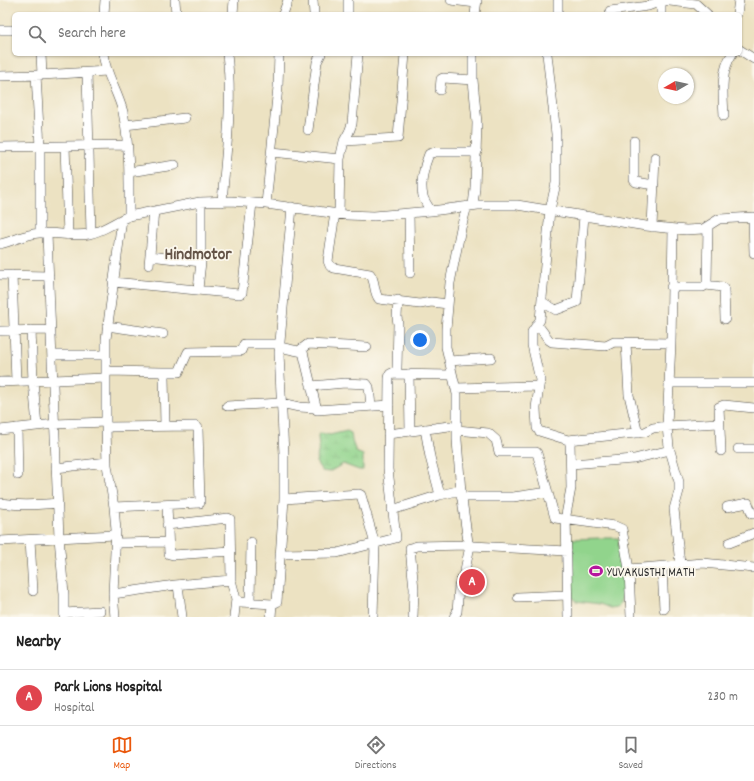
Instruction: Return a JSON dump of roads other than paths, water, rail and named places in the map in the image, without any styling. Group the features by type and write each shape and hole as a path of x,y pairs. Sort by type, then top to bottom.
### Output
{"street":[{"path":"104,12 105,0"},
{"path":"175,0 176,12"},
{"path":"232,12 234,0"},
{"path":"284,12 288,0"},
{"path":"313,0 314,12"},
{"path":"348,0 348,12"},
{"path":"451,0 477,2 475,12"},
{"path":"558,0 558,12"},
{"path":"661,0 661,12"},
{"path":"610,11 630,11 648,6 661,0 696,4 705,12"},
{"path":"737,12 739,0"},
{"path":"0,30 12,30"},
{"path":"742,51 754,59"},
{"path":"41,56 39,75 43,234 49,276 59,538 64,594 64,615 100,611"},
{"path":"104,56 107,71 120,101 125,125 129,172 126,218 113,282 107,326 106,355 107,462 114,507 115,539 113,594 115,617"},
{"path":"222,202 230,102 230,80 227,56"},
{"path":"266,204 278,87 279,56"},
{"path":"308,130 317,62 320,56"},
{"path":"358,56 352,124 344,141 340,160 337,214 328,261 330,266 334,268 370,274 377,298 382,300 398,300 420,304 431,302 448,304"},
{"path":"344,141 398,138 405,56"},
{"path":"454,617 457,612 459,586 465,570 469,545 464,521 461,494 456,388 446,347 446,329 450,283 459,236 475,188 477,123 473,80 473,56"},
{"path":"547,56 556,134 556,183 550,210 540,320 532,330 532,341 540,377 536,408 537,429 539,431 568,440 638,433 667,426 719,423"},
{"path":"724,116 723,82 731,56"},
{"path":"0,76 107,71"},
{"path":"87,73 91,234"},
{"path":"440,90 441,79 443,78 473,80"},
{"path":"125,125 185,118"},
{"path":"634,141 634,180 636,182 654,184"},
{"path":"0,147 127,145"},
{"path":"65,146 68,235"},
{"path":"272,152 340,160"},
{"path":"431,211 424,198 422,188 429,154 435,152 477,152"},
{"path":"652,227 655,157"},
{"path":"129,172 175,165"},
{"path":"198,289 201,262 201,202"},
{"path":"0,244 43,234 91,234 126,218 201,202 266,204 337,214 374,216 431,211 470,205 518,205 652,227 673,229 703,229 719,219 753,218 754,253"},
{"path":"113,282 239,294 242,293 252,203"},
{"path":"236,599 240,602 272,604 277,602 278,597 284,499 284,454 279,345 292,207"},
{"path":"149,265 154,211"},
{"path":"409,213 410,273"},
{"path":"542,302 556,310 577,302 584,216"},
{"path":"706,286 708,226"},
{"path":"673,229 671,343 667,426 670,450 678,477 679,486 674,509 680,564"},
{"path":"150,256 201,262"},
{"path":"0,275 49,276"},
{"path":"12,275 16,381"},
{"path":"671,286 706,286 724,288 725,319"},
{"path":"390,374 396,371 397,368 398,300"},
{"path":"538,324 550,341 606,346 614,342 671,343"},
{"path":"107,326 163,334"},
{"path":"31,330 37,426"},
{"path":"0,331 51,330"},
{"path":"626,343 629,395 638,433"},
{"path":"0,382 53,380 106,374 179,372 188,352 241,351 244,344 279,345 303,352 315,408"},
{"path":"300,350 308,344 367,347"},
{"path":"52,355 106,355"},
{"path":"449,361 491,358"},
{"path":"162,372 164,376 165,426"},
{"path":"390,374 452,375"},
{"path":"280,554 337,553 396,538 388,469 390,374"},
{"path":"409,374 410,431"},
{"path":"310,386 348,383 367,384 369,387 371,406"},
{"path":"669,383 754,383"},
{"path":"456,388 539,386"},
{"path":"227,406 281,403 299,407 315,408 319,411 389,405"},
{"path":"721,451 718,408 722,406 754,408"},
{"path":"0,430 55,424 198,427 201,501 198,504 114,507"},
{"path":"17,428 18,475"},
{"path":"388,434 425,429 457,428 488,433 496,440 499,452 536,452 539,458 554,517 556,519 615,526 622,529 629,569 631,617"},
{"path":"425,429 430,457 440,495"},
{"path":"568,440 570,442 572,488 566,519 568,617"},
{"path":"738,449 754,449"},
{"path":"571,464 634,459 670,450"},
{"path":"56,468 107,462"},
{"path":"392,510 440,495 461,494 513,497 548,492"},
{"path":"284,499 361,495 375,544 373,617"},
{"path":"0,503 31,506 58,503"},
{"path":"727,507 747,503 752,514 754,514"},
{"path":"166,505 167,542 169,554 231,551"},
{"path":"167,526 228,518 230,521 231,580 236,599 234,617"},
{"path":"728,543 754,533"},
{"path":"0,542 59,538 167,542"},
{"path":"30,540 33,590"},
{"path":"250,603 251,542"},
{"path":"413,617 414,589 410,548 417,546 469,545 567,550"},
{"path":"629,569 703,563 754,568"},
{"path":"662,566 664,609"},
{"path":"113,594 178,585 231,580"},
{"path":"178,585 182,617"},
{"path":"518,597 567,595"},
{"path":"271,617 272,604"}],"place":[{"name":"YUVAKUSTHI MATH","path":"596,571"},
{"name":"Park Lions Hospital","path":"472,582"}],"district":[{"name":"Hindmotor","path":"198,253"}]}
